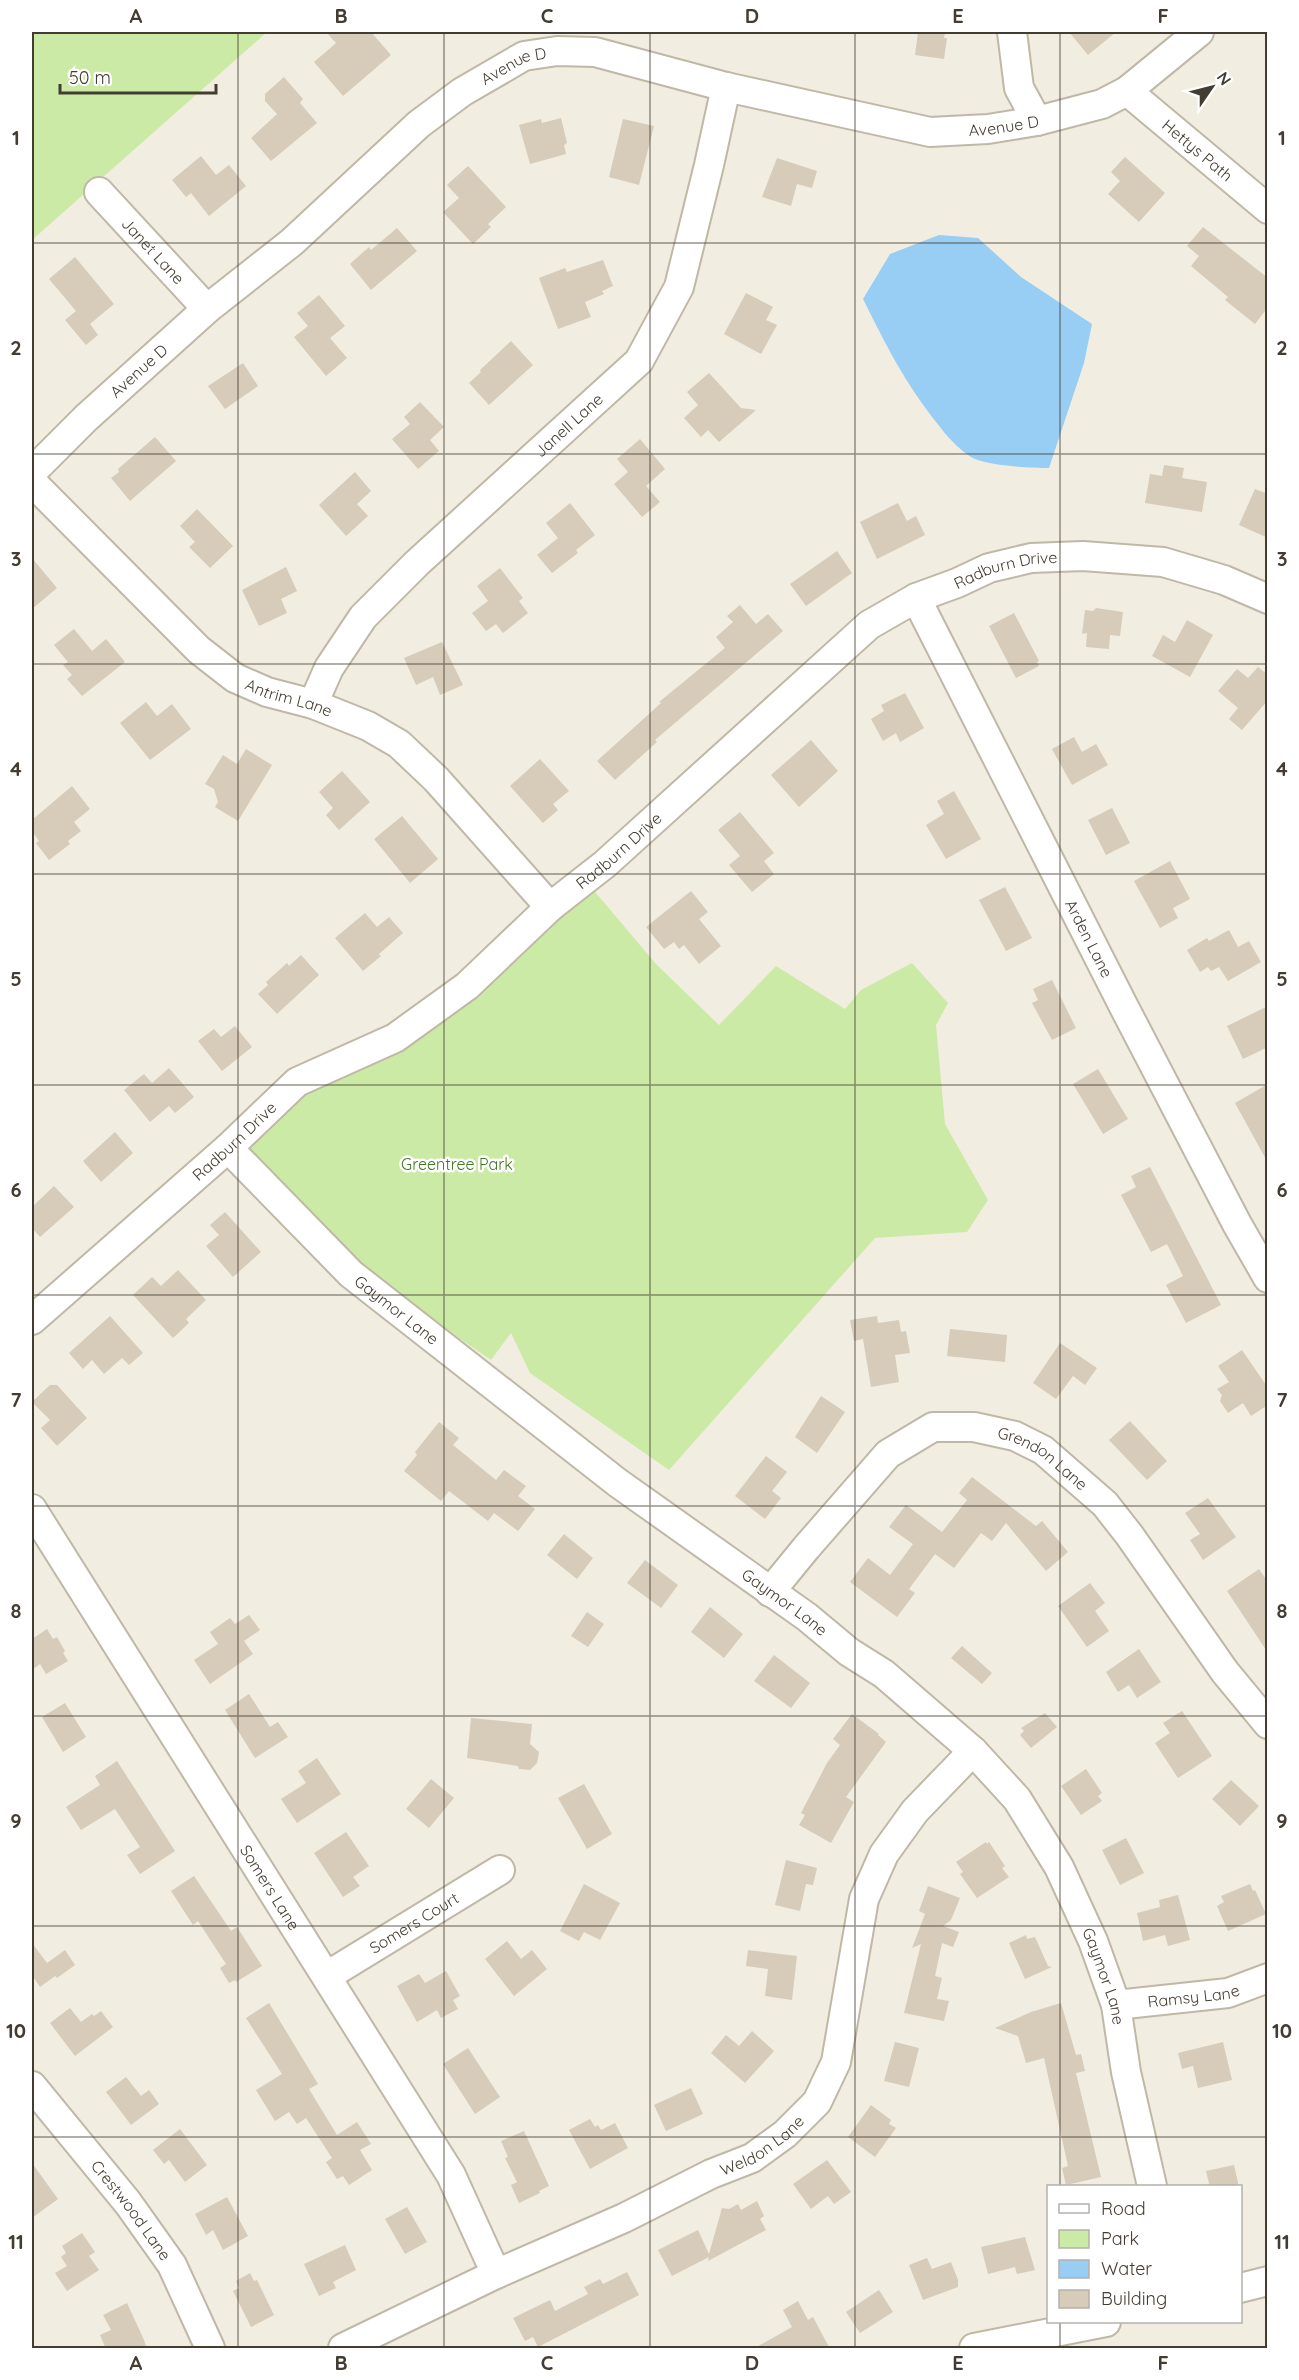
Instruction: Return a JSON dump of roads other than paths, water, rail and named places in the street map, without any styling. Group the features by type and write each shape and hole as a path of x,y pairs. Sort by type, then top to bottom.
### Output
{"street":[{"path":"1012,32 1019,88 1037,122"},
{"name":"Avenue D","path":"32,472 86,418 207,309 292,242 419,124 462,92 524,56 596,42 726,87 930,132 988,129 1037,122 1102,104 1127,91 1199,32"},
{"name":"Janell Lane","path":"313,704 329,668 363,618 417,563 639,361 679,287 726,87"},
{"name":"Hettys Path","path":"1127,91 1268,209"},
{"name":"Janet Lane","path":"99,192 207,309"},
{"name":"Antrim Lane","path":"32,482 208,657 235,678 267,692 313,704 368,726 399,744 436,779 550,907"},
{"name":"Radburn Drive","path":"32,1320 228,1148 297,1082 395,1038 466,986 550,907 605,864 869,625 916,598 999,566 1031,558 1083,556 1163,562 1224,580 1268,599"},
{"name":"Arden Lane","path":"916,598 1129,1018 1237,1224 1268,1278"},
{"name":"Gaymor Lane","path":"228,1148 351,1275 618,1483 807,1617 849,1652 884,1674 973,1751 1017,1799 1059,1867 1093,1941 1116,2005 1126,2072 1152,2185"},
{"name":"Grendon Lane","path":"770,1592 888,1454 933,1427 974,1427 1015,1436 1043,1450 1105,1504 1225,1672 1268,1724"},
{"name":"Somers Lane","path":"32,1509 451,2175 496,2274"},
{"name":"Weldon Lane","path":"343,2349 496,2274 624,2218 711,2174 752,2157 785,2134 817,2102 836,2062 864,1899 884,1854 915,1811 973,1751"},
{"name":"Somers Court","path":"327,1976 500,1870"},
{"name":"Ramsy Lane","path":"1116,2005 1228,1993 1268,1978"},
{"name":"Crestwood Lane","path":"32,2086 128,2204 172,2265 210,2349"},
{"path":"1242,2288 1268,2281"},
{"path":"974,2349 1067,2340 1104,2323"}],"water":[{"path":"939,235 978,238 1021,277 1092,324 1084,363 1049,468 987,463 971,457 956,445 936,422 905,377 863,299 890,254"}],"park label":[{"name":"Greentree Park","path":"457,1164"}]}
